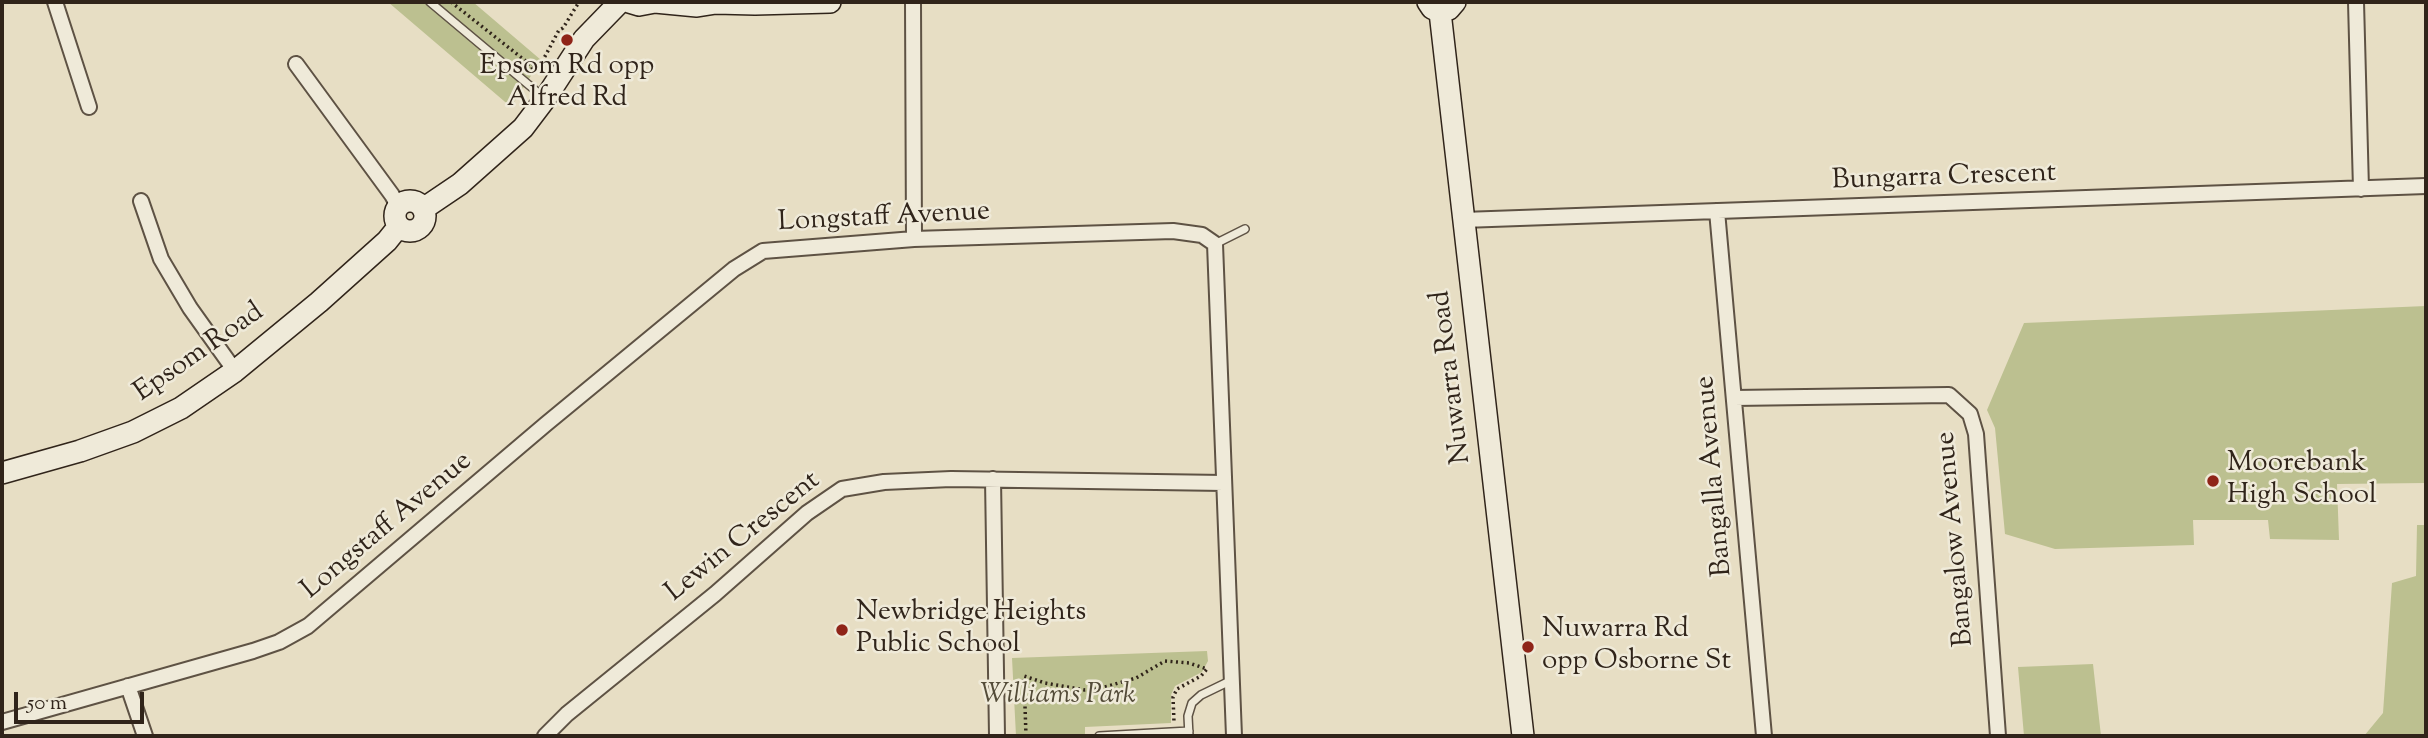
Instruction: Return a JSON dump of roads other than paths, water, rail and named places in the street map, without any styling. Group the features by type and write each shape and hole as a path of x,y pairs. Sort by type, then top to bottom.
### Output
{"street":[{"path":"55,2 89,107"},
{"path":"398,216 411,200 424,209 493,157 523,128 584,39 620,2"},
{"path":"629,2 639,5 655,2 697,6 715,2 830,2"},
{"path":"913,2 914,239"},
{"path":"2356,2 2361,189"},
{"name":"Nuwarra Road","path":"1441,5 1463,220 1523,736"},
{"path":"296,64 392,195 398,216"},
{"name":"Bungarra Crescent","path":"1463,220 2426,186"},
{"path":"141,201 161,258 190,308 234,371"},
{"name":"Bangalla Avenue","path":"1717,211 1764,736"},
{"name":"Epsom Road","path":"2,473 80,451 147,427 190,402 234,371 345,279 387,241 398,216"},
{"name":"Longstaff Avenue","path":"2,722 253,651 279,642 308,626 723,278 763,251 914,239 1173,231 1202,235 1214,244"},
{"path":"1214,244 1234,736"},
{"name":"Bangalow Avenue","path":"1734,398 1949,395 1970,414 1976,434 1998,736"},
{"path":"993,480 997,736"},
{"name":"Lewin Crescent","path":"545,736 567,714 725,585 807,513 842,489 884,482 993,480 1224,483"},
{"path":"128,686 145,736"}],"lane":[{"path":"430,2 545,99"},
{"path":"1214,244 1245,229"},
{"path":"1099,736 1174,731 1189,734 1188,716 1192,704 1201,695 1232,680"}],"place":[{"name":"Epsom Rd opp Alfred Rd","path":"567,40"},
{"name":"Moorebank High School","path":"2213,481"},
{"name":"Newbridge Heights Public School","path":"842,630"},
{"name":"Nuwarra Rd opp Osborne St","path":"1528,647"}],"park label":[{"name":"Williams Park","path":"1058,697"}]}
